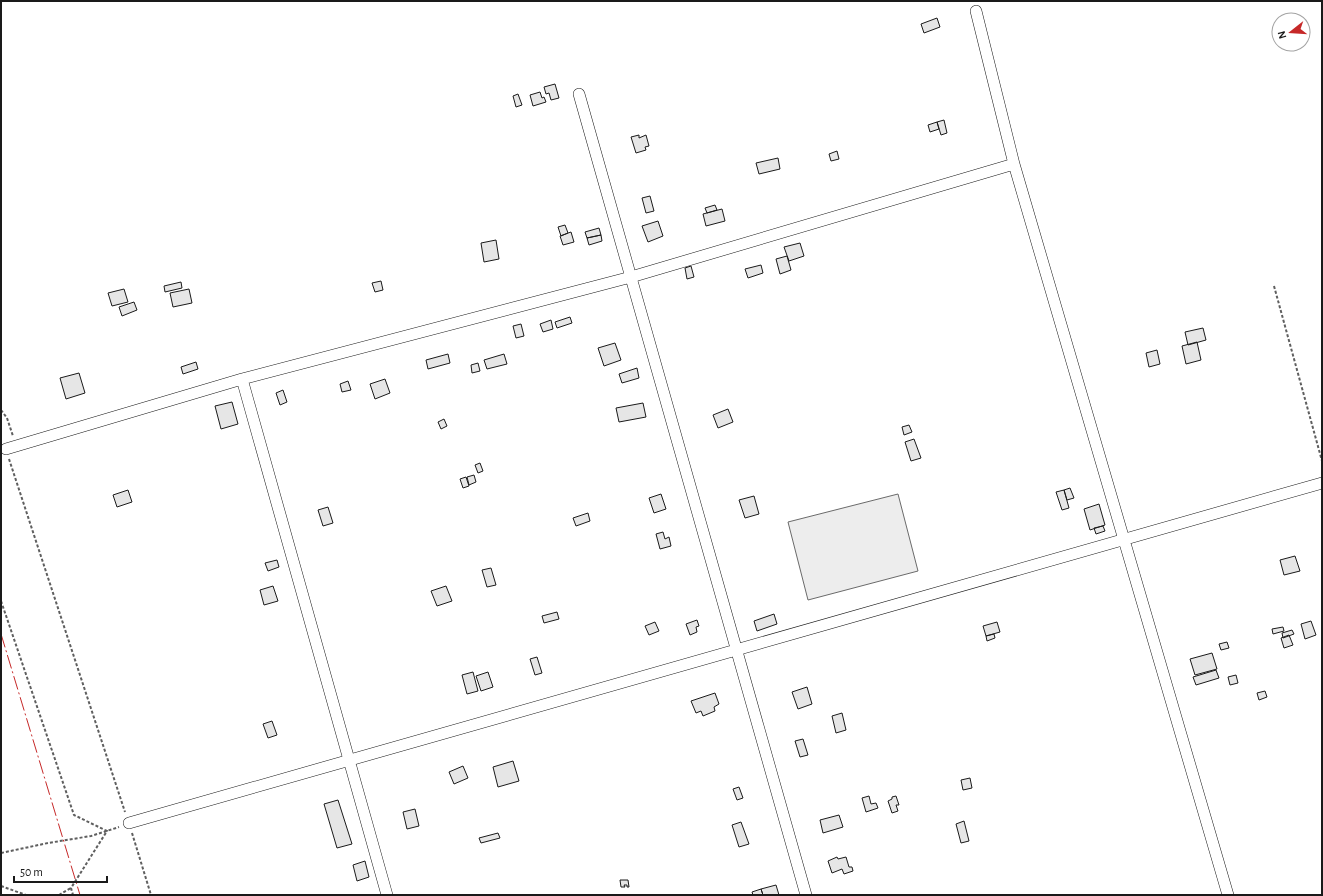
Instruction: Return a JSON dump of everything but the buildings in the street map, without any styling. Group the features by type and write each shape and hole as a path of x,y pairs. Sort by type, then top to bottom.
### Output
{"street":[{"path":"976,11 1014,164 1228,895"},
{"path":"579,94 806,895"},
{"path":"11,448 242,379 631,277 1014,164"},
{"path":"242,379 387,895"},
{"path":"129,823 1322,483"}],"path":[{"path":"1274,286 1322,461"},
{"path":"1,410 7,418 11,448 151,895"},
{"path":"1,601 74,815 107,831"},
{"path":"1,853 91,836 129,823"},
{"path":"59,895 71,888 107,831"},
{"path":"1,886 26,895"},
{"path":"71,888 73,895"}],"shaded area":[{"path":"898,494 918,571 808,600 788,522"}],"power":[{"path":"1,634 80,895"}]}
